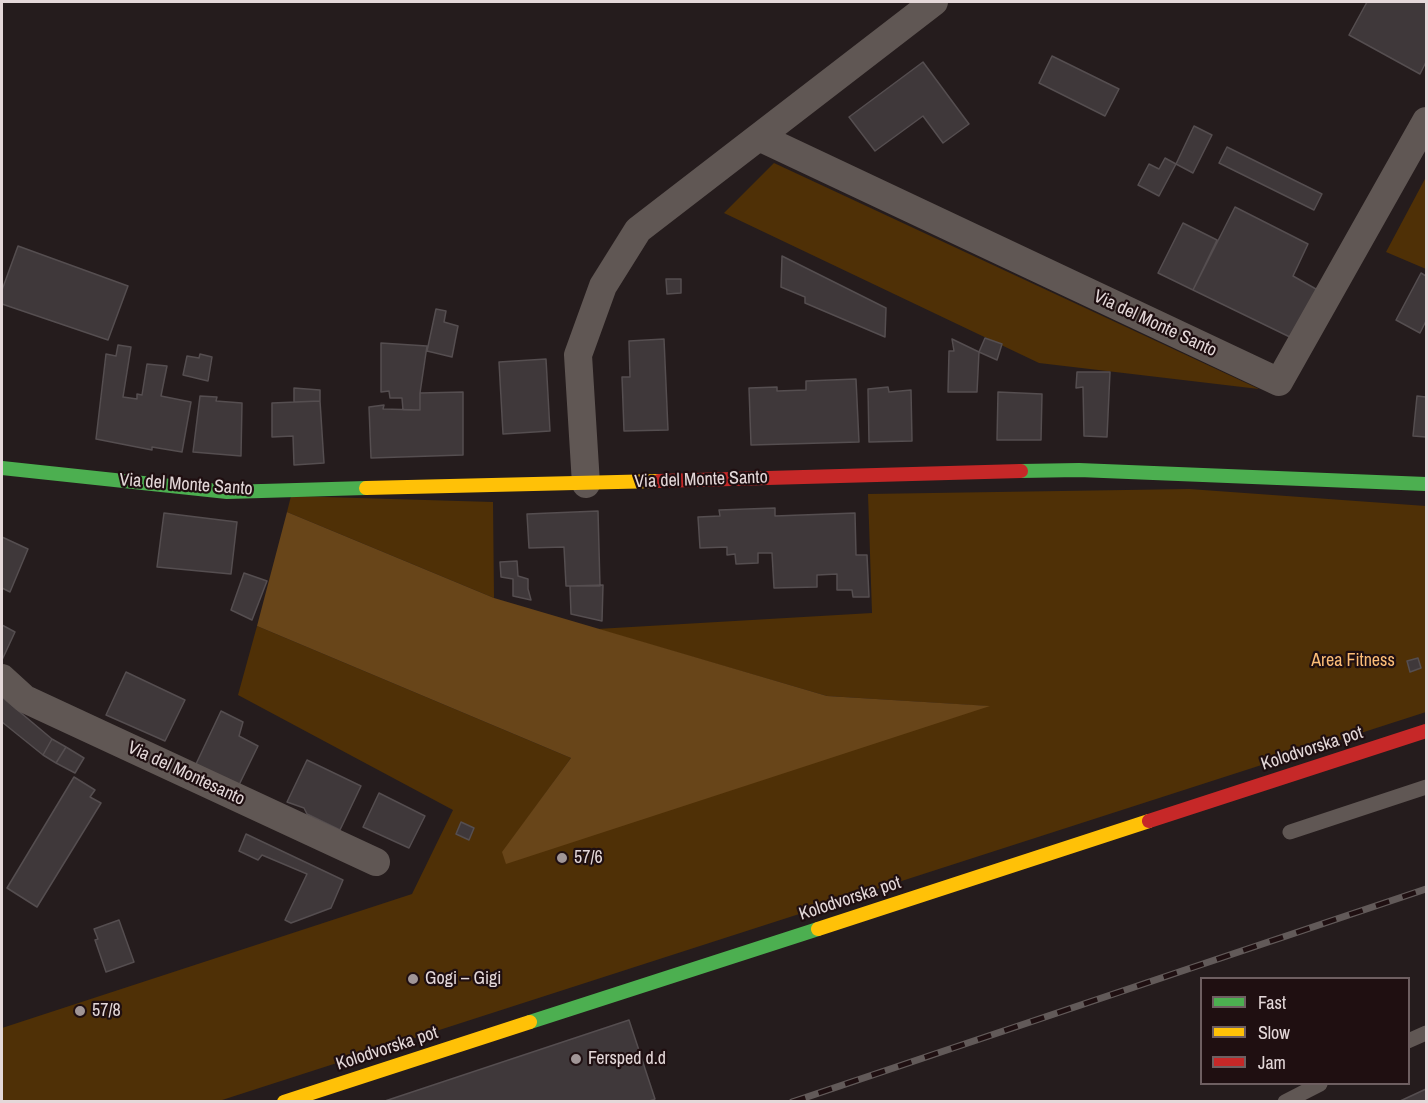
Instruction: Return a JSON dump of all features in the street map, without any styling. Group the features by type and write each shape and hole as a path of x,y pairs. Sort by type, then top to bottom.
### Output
{"main road":[{"name":"Via del Monte Santo","path":"2,468 227,492 1079,470 1426,484"},
{"name":"Kolodvorska pot","path":"284,1101 1426,731"}],"street":[{"path":"586,483 578,355 603,286 638,230 934,2"},
{"name":"Via del Monte Santo","path":"759,137 1279,382 1426,121"},
{"name":"Via del Montesanto","path":"2,678 25,699 376,862"}],"lane":[{"path":"1290,832 1426,787"},
{"path":"1410,1040 1426,1033"},
{"path":"1285,1101 1316,1085"}],"green space":[{"path":"774,163 1259,389 1039,363 724,213"},
{"path":"1426,177 1426,269 1386,252"},
{"name":"Area Fitness","path":"1189,489 1426,506 1426,712 219,1101 2,1101 2,1028 412,894 453,810 238,695 257,626 571,758 503,852 987,706 827,696 597,629 872,613 868,494"},
{"path":"291,496 493,502 494,598 287,512"}],"shaded area":[{"path":"287,512 494,598 827,696 990,706 506,864 502,852 571,758 257,626"}],"building":[{"path":"1367,2 1426,2 1426,62 1420,74 1349,35"},
{"path":"1052,56 1119,89 1105,116 1039,83"},
{"path":"923,62 969,124 943,143 923,116 875,151 849,117"},
{"path":"1194,126 1212,135 1193,173 1176,164"},
{"path":"1227,147 1322,194 1314,210 1219,163"},
{"path":"1165,158 1176,164 1159,196 1138,185 1149,164 1159,169"},
{"path":"1235,207 1308,244 1293,276 1323,293 1296,340 1193,290"},
{"path":"1183,223 1217,240 1193,290 1158,273"},
{"path":"18,246 128,286 108,340 2,304 2,290"},
{"path":"782,256 886,308 885,337 805,303 805,297 781,287"},
{"path":"1421,273 1426,276 1426,321 1420,333 1396,320"},
{"path":"666,279 681,279 681,293 667,294"},
{"path":"436,309 446,311 444,322 458,326 452,357 427,351"},
{"path":"985,338 1002,344 997,360 979,352"},
{"path":"664,339 668,430 624,431 622,377 630,377 629,341"},
{"path":"952,339 979,352 977,392 948,392 949,351 954,351"},
{"path":"381,343 427,346 420,393 420,410 403,410 402,398 390,398 389,391 381,392"},
{"path":"118,345 131,347 123,397 137,399 137,394 142,395 147,364 167,366 161,396 191,402 182,452 152,447 152,450 96,439 106,354 116,356"},
{"path":"200,354 212,357 208,381 183,375 187,356 199,358"},
{"path":"546,359 550,431 503,434 499,362"},
{"path":"1077,372 1110,372 1107,437 1084,436 1083,387 1076,388"},
{"path":"856,379 859,442 751,445 749,388 777,387 777,391 806,390 806,381"},
{"path":"888,387 889,392 911,390 912,441 869,442 868,389"},
{"path":"294,388 320,390 320,401 294,402"},
{"path":"463,392 463,455 371,458 369,407 384,405 383,409 420,410 420,393"},
{"path":"998,392 1042,394 1041,440 997,440"},
{"path":"200,396 217,397 216,401 242,403 241,456 193,452"},
{"path":"1417,396 1426,397 1426,437 1413,436"},
{"path":"320,401 324,463 294,465 293,436 272,437 272,403"},
{"path":"775,508 775,516 855,513 856,555 867,555 869,597 853,597 852,590 837,590 837,574 817,575 817,587 774,588 772,553 758,553 758,563 736,564 735,554 727,555 727,547 700,548 698,517 720,516 719,510"},
{"path":"598,511 600,586 566,586 564,547 529,548 527,514"},
{"path":"164,513 237,522 231,574 157,567"},
{"path":"2,537 28,549 10,592 2,588"},
{"path":"517,561 518,576 528,579 531,600 513,596 513,579 501,577 500,562"},
{"path":"244,573 267,581 252,620 231,610"},
{"path":"603,585 602,621 571,614 570,586"},
{"path":"2,625 15,632 2,660"},
{"path":"1418,658 1421,668 1410,672 1407,661"},
{"path":"126,672 185,700 165,741 106,715"},
{"path":"2,697 52,739 43,755 2,722"},
{"path":"221,711 243,722 239,736 258,746 238,787 196,764"},
{"path":"52,739 66,747 56,763 43,755"},
{"path":"66,747 84,758 75,773 56,763"},
{"path":"307,760 361,786 340,830 307,814 304,808 287,802"},
{"path":"74,777 95,790 90,797 101,803 37,907 7,888"},
{"path":"379,793 425,816 409,848 363,827"},
{"path":"461,822 474,828 469,840 456,834"},
{"path":"246,834 343,880 331,908 291,923 285,920 307,874 262,855 258,860 239,851"},
{"path":"119,920 134,962 106,972 95,940 98,939 94,929"},
{"name":"Fersped d.d","path":"629,1020 655,1099 647,1102 382,1102"},
{"path":"1426,1089 1426,1102 1398,1102"}],"railway":[{"path":"792,1102 1426,889"}],"traffic: fast":[{"path":"2,468 227,492 366,488"},
{"path":"1021,471 1079,470 1426,484"},
{"path":"530,1022 818,929"}],"traffic: slow":[{"path":"366,488 659,481"},
{"path":"818,929 1149,821"},
{"path":"284,1102 530,1022"}],"traffic: jam":[{"path":"659,481 1021,471"},
{"path":"1149,821 1426,731"}],"place":[{"name":"57/6","path":"562,858"},
{"name":"Gogi – Gigi","path":"413,979"},
{"name":"57/8","path":"80,1011"},
{"name":"Fersped d.d","path":"576,1059"}]}
